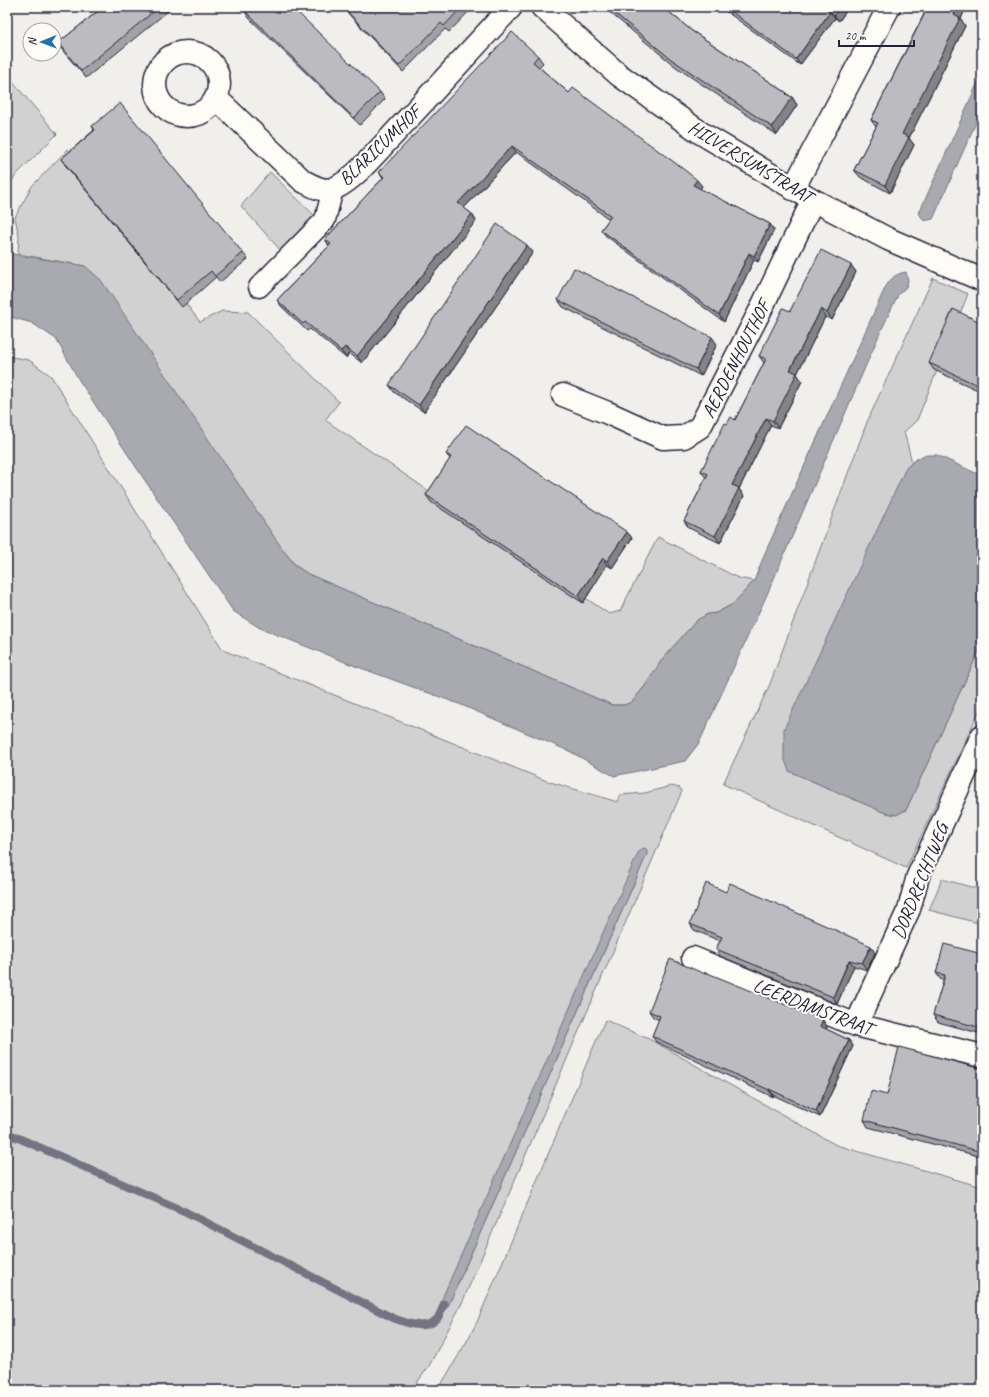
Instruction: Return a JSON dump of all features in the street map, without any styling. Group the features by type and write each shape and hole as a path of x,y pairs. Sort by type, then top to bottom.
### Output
{"street":[{"name":"BLARICUMHOF","path":"216,98 304,181 316,189 333,189 347,181 366,162 436,89 511,7"},
{"name":"HILVERSUMSTRAAT","path":"542,7 619,75 701,133 813,200 888,239 982,280"},
{"path":"793,189 888,7"},
{"path":"259,287 326,220 333,189"},
{"name":"AERDENHOUTHOF","path":"563,395 608,413 663,438 684,437 700,427 760,311 813,200"},
{"name":"DORDRECHTWEG","path":"856,1025 909,909 918,876 975,769 982,736"},
{"name":"LEERDAMSTRAAT","path":"693,958 856,1025 982,1056"}],"shaded area":[{"path":"982,73 982,109 933,219 924,221 919,213"},
{"path":"7,75 57,134 17,174 7,188"},
{"path":"68,149 200,322 222,311 248,312 339,402 325,420 609,614 620,611 658,537 738,578 754,581 733,604 716,613 708,614 697,620 663,658 645,686 632,702 624,705 612,705 308,574 296,566 283,550 85,266 18,254 19,237 15,217 32,186"},
{"path":"270,172 318,219 282,252 241,206"},
{"path":"7,253 85,266 101,280 283,550 296,566 308,574 612,705 624,705 632,702 645,686 663,658 697,620 708,614 716,613 733,604 754,581 765,553 885,288 891,279 896,275 906,272 908,280 906,287 898,295 879,335 769,590 699,743 685,761 614,776 571,752 459,704 350,664 260,628 233,611 79,380 56,339 32,323 7,316"},
{"path":"933,278 968,294 917,420 904,432 912,462 906,469 789,771 883,812 896,815 906,810 982,644 982,705 906,868 723,784 770,684 867,422"},
{"path":"7,356 29,360 51,376 223,650 547,781 618,802 620,795 645,793 671,786 680,788 682,791 462,1303 429,1366 414,1387 414,1390 7,1390","holes":["643,848 646,849 647,854 448,1306 440,1315"]},
{"path":"924,455 937,455 982,476 982,644 906,810 896,815 883,812 789,771 784,758 784,729 906,468 915,460"},
{"path":"643,848 647,850 647,854 448,1306 441,1315 440,1307 444,1294 638,853"},
{"path":"942,879 982,890 982,924 929,910"},
{"path":"605,1020 651,1040 836,1145 982,1187 982,1390 438,1390 477,1322"}],"building":[{"path":"103,7 159,7 81,71 62,48 62,40"},
{"path":"247,7 292,7 380,92 354,118 244,10"},
{"path":"343,7 462,7 444,26 441,23 399,66"},
{"path":"607,7 663,7 692,31 792,97 772,127 671,59"},
{"path":"725,7 840,7 834,15 830,12 796,59"},
{"path":"928,7 957,7 954,15 960,18 902,134 909,137 885,185 854,170 878,123 871,120"},
{"path":"512,32 538,56 533,62 569,93 573,88 682,168 697,180 693,185 770,224 754,256 749,253 719,315 601,230 611,216 512,146 458,203 472,214 357,356 345,347 341,351 305,322 303,324 277,300 331,244 325,239 384,177 379,172"},
{"path":"120,103 243,253 215,276 211,271 177,300 61,159 95,130 92,126"},
{"path":"497,224 527,245 419,405 389,385"},
{"path":"821,250 851,265 827,313 821,309 790,370 797,373 773,421 766,418 732,485 739,488 715,536 684,521 708,474 701,471 725,423 727,424 731,417 735,420 766,359 759,356 783,308 790,311"},
{"path":"574,268 712,337 696,369 558,300"},
{"path":"953,309 982,323 982,387 929,363"},
{"path":"466,425 627,532 607,561 603,558 578,596 426,495 451,457 446,454"},
{"path":"706,883 726,892 730,883 871,946 862,963 849,960 833,997 716,949 722,937 690,924"},
{"path":"944,944 982,954 982,1028 933,1015 945,975 936,973"},
{"path":"670,959 823,1020 820,1026 849,1040 816,1111 652,1036 660,1016 649,1011"},
{"path":"899,1047 982,1069 982,1152 864,1120 871,1091 887,1095"}],"waterway":[{"path":"7,1133 184,1211 393,1318 416,1325 427,1325 437,1319 444,1304"}]}
